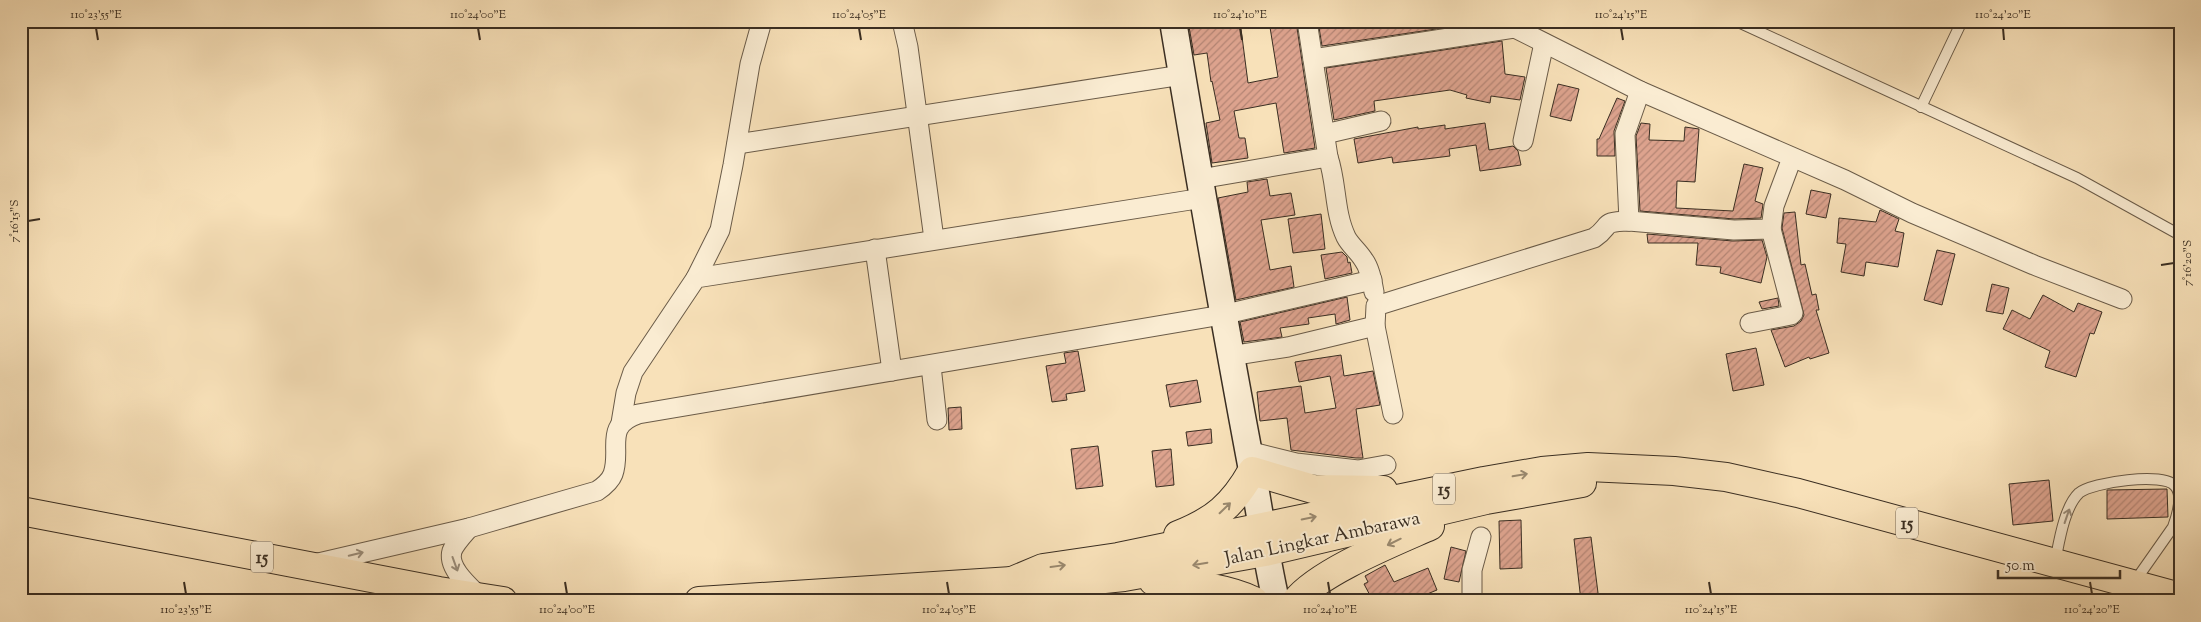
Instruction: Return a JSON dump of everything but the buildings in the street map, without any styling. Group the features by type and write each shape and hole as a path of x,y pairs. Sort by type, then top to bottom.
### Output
{"highway":[{"path":"1121,567 1218,514 1239,494 1250,461 1313,489 1485,491"},
{"name":"Jalan Lingkar Ambarawa","path":"698,601 1012,581 1045,585 1121,567 1263,540 1485,491 1585,482 1629,470 1674,471 1726,477 1798,493 2055,563"},
{"path":"1296,601 1303,591 1332,572 1485,491"},
{"name":"15","path":"21,511 491,599"},
{"name":"15","path":"2055,563 2180,598"},
{"path":"1121,567 1238,593 1254,601"}],"main road":[{"path":"1173,21 1222,315 1276,601"}],"street":[{"path":"308,565 469,528 597,491 608,483 613,474 616,431 621,423 626,393 633,372 696,278 720,230 750,64 762,21"},
{"path":"902,21 908,46 934,239"},
{"path":"1307,21 1324,134 1328,157 1333,171 1342,225 1347,238 1364,259 1372,280 1376,306 1375,326 1393,414"},
{"path":"1313,59 1508,24 1640,92 2034,265 2122,299"},
{"path":"1523,141 1544,43"},
{"path":"737,144 1182,76"},
{"path":"1629,221 1625,134 1640,92"},
{"path":"1324,134 1381,121"},
{"path":"696,278 934,239 1201,189 1328,157"},
{"path":"1750,323 1793,313 1771,229 1774,206 1792,158"},
{"path":"1376,306 1594,238 1600,234 1607,223 1629,221 1734,230 1771,229"},
{"path":"875,249 892,371"},
{"path":"621,423 638,414 931,366 1222,315 1372,280"},
{"path":"1230,356 1296,345 1375,326"},
{"path":"931,366 937,420"},
{"path":"1250,461 1296,462 1358,470 1386,465"},
{"path":"21,520 86,524"},
{"path":"469,528 452,552 452,562 460,576 491,599"},
{"path":"1472,601 1472,570 1481,537"}],"lane":[{"path":"1736,21 2077,178 2180,235"},
{"path":"1921,106 1962,21"},
{"path":"2055,563 2062,528 2069,508 2078,494 2089,488 2113,482 2141,480 2171,483 2176,486 2179,494 2177,518 2173,527 2133,584"}]}
